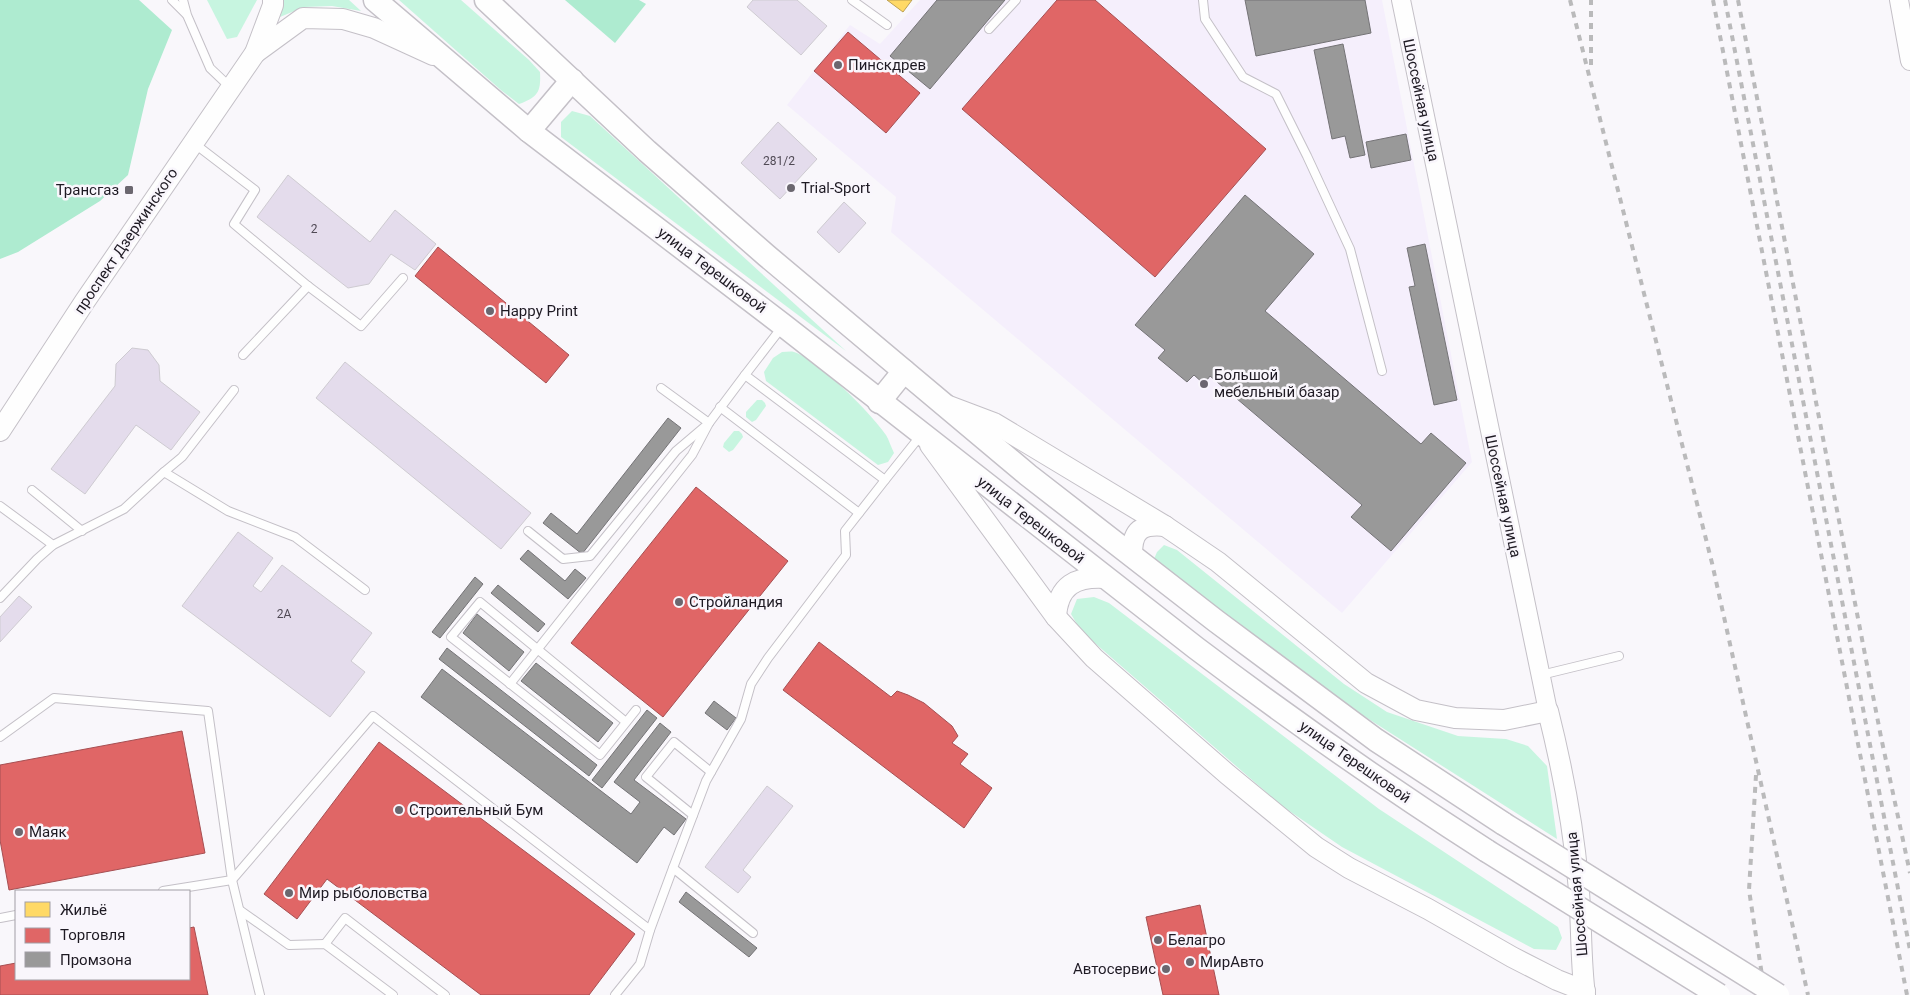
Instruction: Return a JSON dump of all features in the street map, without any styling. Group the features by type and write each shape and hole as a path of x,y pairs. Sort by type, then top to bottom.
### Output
{"main road":[{"path":"255,53 273,0"},
{"name":"улица Терешковой","path":"374,0 529,131 783,325 1262,698 1358,766 1487,850 1719,995"},
{"name":"улица Терешковой","path":"486,0 647,151 707,204 1028,475 1224,627 1376,740 1504,824 1778,995"},
{"path":"255,53 303,18 343,20 374,28 442,59"},
{"name":"проспект Дзержинского","path":"0,430 85,301 255,53"},
{"path":"529,131 572,80"},
{"path":"880,402 904,371"},
{"path":"944,404 994,422 1165,526 1218,562 1366,683 1392,698 1416,710 1455,718 1504,720 1548,711"},
{"path":"922,434 1056,617 1094,658 1156,713 1316,847 1349,868 1428,909 1512,957 1585,993"},
{"path":"1132,555 1135,537 1141,530 1149,525 1165,526"},
{"path":"1056,617 1057,605 1068,588 1077,580 1090,577 1106,578"},
{"name":"Шоссейная улица","path":"1548,711 1564,775 1573,837 1578,882 1585,993"}],"street":[{"name":"Шоссейная улица","path":"1401,0 1548,711"},
{"path":"1899,0 1910,61"}],"lane":[{"path":"172,0 187,15"},
{"path":"183,0 187,15 210,68 231,88"},
{"path":"852,0 886,25"},
{"path":"989,29 1016,0"},
{"path":"1203,0 1204,19 1243,77 1276,94 1307,156 1350,248 1382,371"},
{"path":"193,143 255,190 234,224 308,286 361,326 403,278"},
{"path":"243,355 308,286"},
{"path":"510,684 539,650 692,455 720,407 783,325"},
{"path":"745,375 885,480"},
{"path":"661,388 709,424"},
{"path":"0,598 53,545 124,509 182,457 234,390"},
{"path":"720,407 859,513"},
{"path":"528,532 563,559 590,556 676,451 709,424"},
{"path":"615,995 640,964 650,930 693,815 711,772 741,719 751,684 768,658 846,555 845,531 922,434"},
{"path":"164,472 228,512 295,537 365,590"},
{"path":"32,490 82,531"},
{"path":"0,506 53,545"},
{"path":"626,722 480,602 451,637 600,755 636,710"},
{"path":"1541,675 1618,656"},
{"path":"0,737 54,698 208,711 232,880 260,995"},
{"path":"169,890 232,880 373,716 650,930"},
{"path":"693,815 646,778 674,742 711,772"},
{"path":"673,868 753,933"},
{"path":"241,911 288,945 325,944 393,995"},
{"path":"0,918 15,915"},
{"path":"325,944 345,918 445,995"}],"shaded area":[{"path":"920,0 1382,0 1472,462 1342,613 891,232 896,197 787,105 850,25 880,44"}],"green space":[{"path":"0,0 139,0 172,30 148,89 128,175 100,201 18,252 0,259"},
{"path":"207,0 257,0 237,37 227,39"},
{"path":"283,0 349,0 361,11 332,6 304,7 280,17"},
{"path":"399,0 461,0 540,72 540,84 537,93 519,104"},
{"path":"565,0 639,0 646,4 615,43"},
{"path":"572,111 590,116 846,351 561,137 561,122"},
{"path":"782,352 793,352 804,356 857,402 887,437 894,453 888,462 878,465 766,381 764,372 773,358"},
{"path":"757,400 762,400 766,406 756,420 752,422 746,417 746,412"},
{"path":"734,431 739,431 743,437 733,450 729,452 723,447"},
{"path":"1164,545 1177,550 1344,684 1387,712 1458,736 1506,739 1528,746 1547,766 1557,839 1323,690 1160,567 1154,559 1157,552"},
{"path":"1094,597 1109,603 1379,809 1558,927 1562,938 1556,950 1534,949 1342,847 1282,806 1081,631 1071,614 1077,599"}],"building: Жильё":[{"path":"887,0 912,0 903,12"}],"building: Торговля":[{"path":"1057,0 1095,0 1266,149 1155,277 962,109"},
{"path":"848,32 920,93 886,133 814,71"},
{"path":"438,247 569,355 546,383 415,276"},
{"name":"Стройландия","path":"696,487 788,561 663,717 571,643"},
{"path":"819,642 891,697 897,691 908,695 924,703 952,726 958,736 952,743 968,754 960,764 992,788 964,828 783,690"},
{"path":"182,731 205,853 9,890 0,840 0,765"},
{"name":"Строительный Бум","path":"379,742 635,934 589,995 481,995 327,879 297,919 264,894"},
{"path":"1200,905 1219,995 1163,995 1146,917"},
{"path":"194,927 208,995 0,995 0,966 15,963 15,980 190,980 190,928"}],"building: Промзона":[{"path":"937,0 1005,0 930,89 890,56"},
{"path":"1245,0 1365,0 1371,33 1256,56"},
{"path":"1343,44 1365,155 1350,158 1345,136 1332,139 1314,50"},
{"path":"1406,134 1411,160 1371,168 1366,142"},
{"path":"1245,195 1314,254 1265,311 1421,444 1431,433 1466,463 1391,551 1351,517 1362,505 1210,376 1204,384 1194,375 1187,382 1158,358 1165,350 1135,325"},
{"path":"1425,244 1457,400 1434,405 1409,287 1415,286 1407,248"},
{"path":"668,418 681,428 582,554 543,523 551,513 577,534"},
{"path":"528,550 565,581 575,569 586,578 568,599 520,559"},
{"path":"475,577 483,584 440,638 432,632"},
{"path":"498,585 545,624 538,632 491,593"},
{"path":"477,614 524,652 509,671 463,633"},
{"path":"447,648 597,765 589,776 439,659"},
{"path":"536,663 613,723 598,742 521,681"},
{"path":"442,669 631,814 640,802 614,782 660,723 671,732 634,780 686,819 674,835 664,827 637,863 421,697"},
{"path":"714,701 736,718 727,730 705,713"},
{"path":"647,710 657,718 602,788 592,780"},
{"path":"686,892 757,948 749,957 679,902"}],"building: Прочее":[{"path":"753,0 797,0 827,26 801,55 747,7"},
{"path":"778,122 817,159 780,199 741,163"},
{"path":"288,175 370,242 395,210 436,244 415,270 391,254 369,284 348,288 257,217"},
{"path":"844,202 866,223 839,253 817,232"},
{"path":"132,348 148,350 159,365 160,381 200,412 171,450 136,425 85,494 51,469 115,386 116,364"},
{"path":"345,362 531,513 501,549 316,398"},
{"path":"238,532 273,558 253,586 261,592 282,565 372,633 351,661 365,672 330,717 182,606"},
{"path":"19,596 32,607 0,642 0,617"},
{"path":"767,786 793,806 743,870 751,877 738,893 705,867"}],"railway":[{"path":"1570,0 1712,563 1808,995"},
{"path":"1591,0 1591,65"},
{"path":"1713,0 1907,995"},
{"path":"1725,0 1910,950"},
{"path":"1738,0 1881,737 1910,873"},
{"path":"1756,775 1749,890 1765,995"}],"place":[{"name":"Пинскдрев","path":"838,65"},
{"name":"Trial-Sport","path":"791,188"},
{"name":"Трансгаз","path":"129,190"},
{"name":"Happy Print","path":"490,311"},
{"name":"Большой мебельный базар","path":"1204,384"},
{"name":"Стройландия","path":"679,602"},
{"name":"Строительный Бум","path":"399,810"},
{"name":"Маяк","path":"19,832"},
{"name":"Мир рыболовства","path":"289,893"},
{"name":"Белагро","path":"1158,940"},
{"name":"МирАвто","path":"1190,962"},
{"name":"Автосервис","path":"1166,969"}]}
